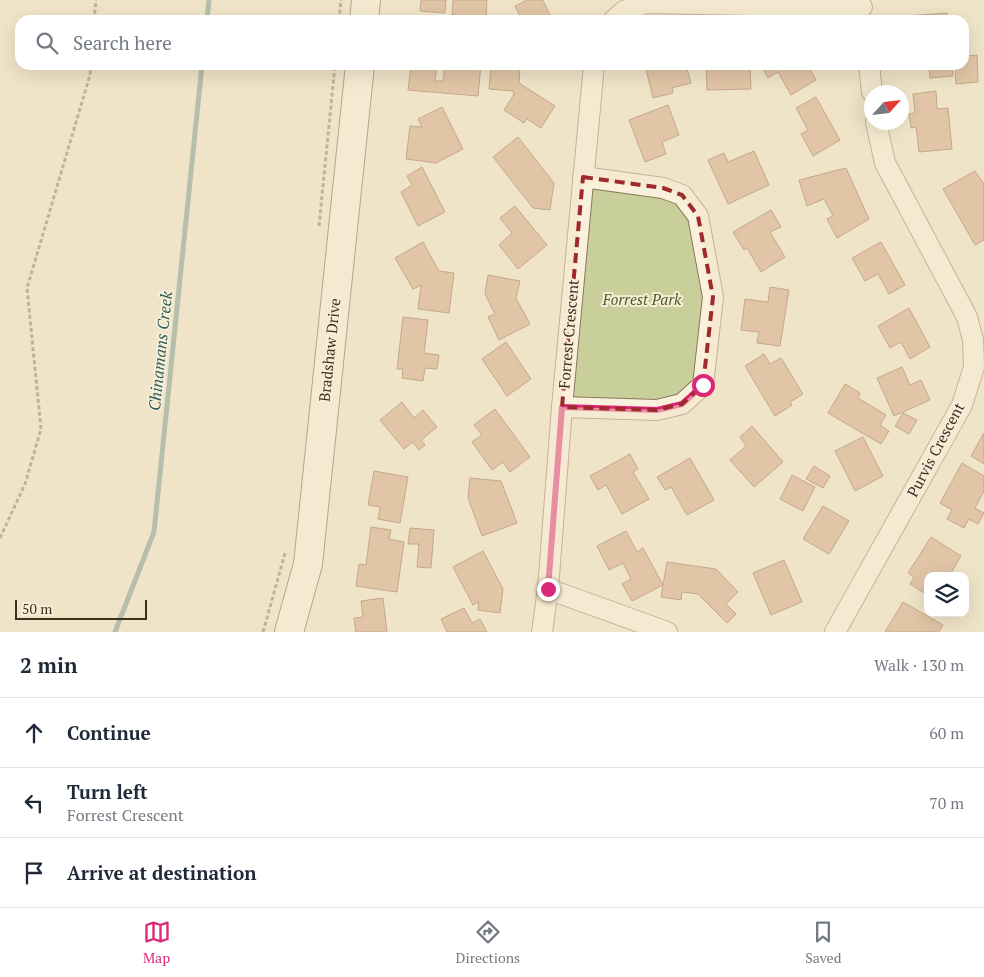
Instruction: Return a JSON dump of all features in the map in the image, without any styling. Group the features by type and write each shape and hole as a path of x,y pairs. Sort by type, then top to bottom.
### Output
{"street":[{"path":"364,15 366,0"},
{"path":"620,15 646,3 863,9"},
{"name":"Bradshaw Drive","path":"289,632 308,564 359,70"},
{"name":"Forrest Crescent","path":"542,632 548,589 562,407 594,70"},
{"path":"870,70 871,85"},
{"name":"Purvis Crescent","path":"835,632 962,405 974,367 973,340 967,317 885,163 878,130"},
{"path":"562,407 657,410 682,404 703,385 713,297 698,216 682,195 663,188 583,177"},
{"path":"548,589 667,632"}],"path":[{"path":"94,15 96,0"},
{"path":"340,15 341,0"},
{"path":"0,538 25,484 41,429 27,288 90,70"},
{"path":"318,232 334,70"},
{"path":"263,632 287,547"}],"highlighted area":[{"path":"583,177 663,188 682,195 698,216 713,297 703,385 682,404 657,410 562,407"}],"green space":[{"name":"Forrest Park","path":"583,177 682,195 713,297 703,385 682,404 562,407"}],"building":[{"path":"421,0 446,0 445,13 420,11"},
{"path":"453,0 487,0 486,15 452,15"},
{"path":"527,0 543,0 550,15 520,15 515,6"},
{"path":"947,13 947,15 920,15"},
{"path":"977,55 978,82 956,84 955,70 969,70 969,56"},
{"path":"410,70 436,70 435,81 443,81 444,70 481,70 478,96 408,90"},
{"path":"491,70 520,70 519,83 555,106 541,128 527,119 524,123 504,110 514,94 513,91 489,89"},
{"path":"646,70 687,70 691,83 672,88 673,93 653,98"},
{"path":"706,70 750,70 751,89 707,90"},
{"path":"764,70 811,70 816,80 791,95 778,72 768,78"},
{"path":"929,70 952,70 953,76 930,78"},
{"path":"936,91 937,109 948,108 952,149 919,152 916,127 911,128 909,114 915,113 913,94"},
{"path":"816,97 840,140 813,156 801,134 808,130 796,108"},
{"path":"668,105 679,135 662,142 666,154 645,162 629,120"},
{"path":"442,107 463,149 436,163 406,159 410,126 422,127 418,119"},
{"path":"518,137 554,183 550,210 533,208 493,157"},
{"path":"754,151 769,185 728,204 708,160 724,153 728,162"},
{"path":"422,167 445,212 418,226 401,192 412,185 407,176"},
{"path":"846,168 869,219 837,238 827,219 833,216 824,199 807,206 799,180"},
{"path":"975,171 984,184 984,240 975,245 943,189"},
{"path":"515,206 547,245 518,269 499,245 512,233 500,218"},
{"path":"771,210 781,227 770,232 785,257 761,272 747,248 744,250 733,232"},
{"path":"423,242 439,271 454,273 449,313 418,309 421,285 413,289 395,258"},
{"path":"881,242 905,285 889,294 878,274 865,281 852,258"},
{"path":"488,275 520,281 516,298 530,324 499,340 488,317 495,314 485,294"},
{"path":"770,287 789,290 780,346 757,343 759,332 741,330 745,299 768,302"},
{"path":"909,308 930,347 910,359 901,342 890,348 878,326"},
{"path":"403,317 428,320 424,353 439,355 437,369 425,368 423,381 402,378 403,369 397,369"},
{"path":"506,342 531,379 507,396 482,359"},
{"path":"764,354 770,364 781,358 803,394 790,402 792,405 775,416 745,366"},
{"path":"902,367 910,385 921,380 930,400 894,416 877,378"},
{"path":"845,384 860,393 858,398 886,415 880,425 889,431 881,444 828,413"},
{"path":"402,402 414,418 423,410 437,427 421,440 425,445 419,450 413,442 404,449 380,420"},
{"path":"495,409 530,457 510,472 503,462 492,470 472,442 482,435 474,425"},
{"path":"903,413 917,420 909,434 895,426"},
{"path":"752,426 783,462 754,487 730,460 746,446 740,437"},
{"path":"984,433 984,464 971,456"},
{"path":"863,437 883,476 855,491 835,451"},
{"path":"630,454 638,469 633,472 649,499 622,514 606,485 598,490 590,476"},
{"path":"690,458 714,500 687,515 671,487 665,490 657,477"},
{"path":"962,463 984,476 984,491 975,508 984,513 978,524 969,519 964,528 947,519 952,510 940,503"},
{"path":"814,466 830,476 823,488 806,479"},
{"path":"374,471 408,477 400,523 378,519 380,507 368,505"},
{"path":"792,475 815,487 803,511 780,499"},
{"path":"470,478 501,481 517,523 482,536 468,498"},
{"path":"823,506 849,521 829,554 803,539"},
{"path":"371,527 391,530 389,539 404,542 397,592 356,586 359,564 366,565"},
{"path":"410,528 434,530 431,568 417,567 419,544 408,544"},
{"path":"626,531 637,552 643,548 663,585 632,601 622,584 631,579 623,563 609,570 597,546"},
{"path":"931,537 961,556 951,572 924,572 924,593 910,584 914,577 908,573"},
{"path":"483,551 503,589 500,613 478,610 479,602 473,605 453,567"},
{"path":"784,560 802,602 771,615 753,573"},
{"path":"667,562 716,569 738,592 726,604 736,614 727,623 698,594 682,592 681,600 661,597"},
{"path":"383,598 387,632 356,632 354,618 363,617 361,601"},
{"path":"903,602 924,614 924,617 929,617 943,625 939,632 885,632"},
{"path":"464,608 472,623 480,619 487,632 447,632 441,619"}],"waterway":[{"name":"Chinamans Creek","path":"208,15 209,0"},
{"name":"Chinamans Creek","path":"115,632 154,532 201,70"}],"route":[{"path":"548,589 562,407 657,410 682,404 703,385"}]}
